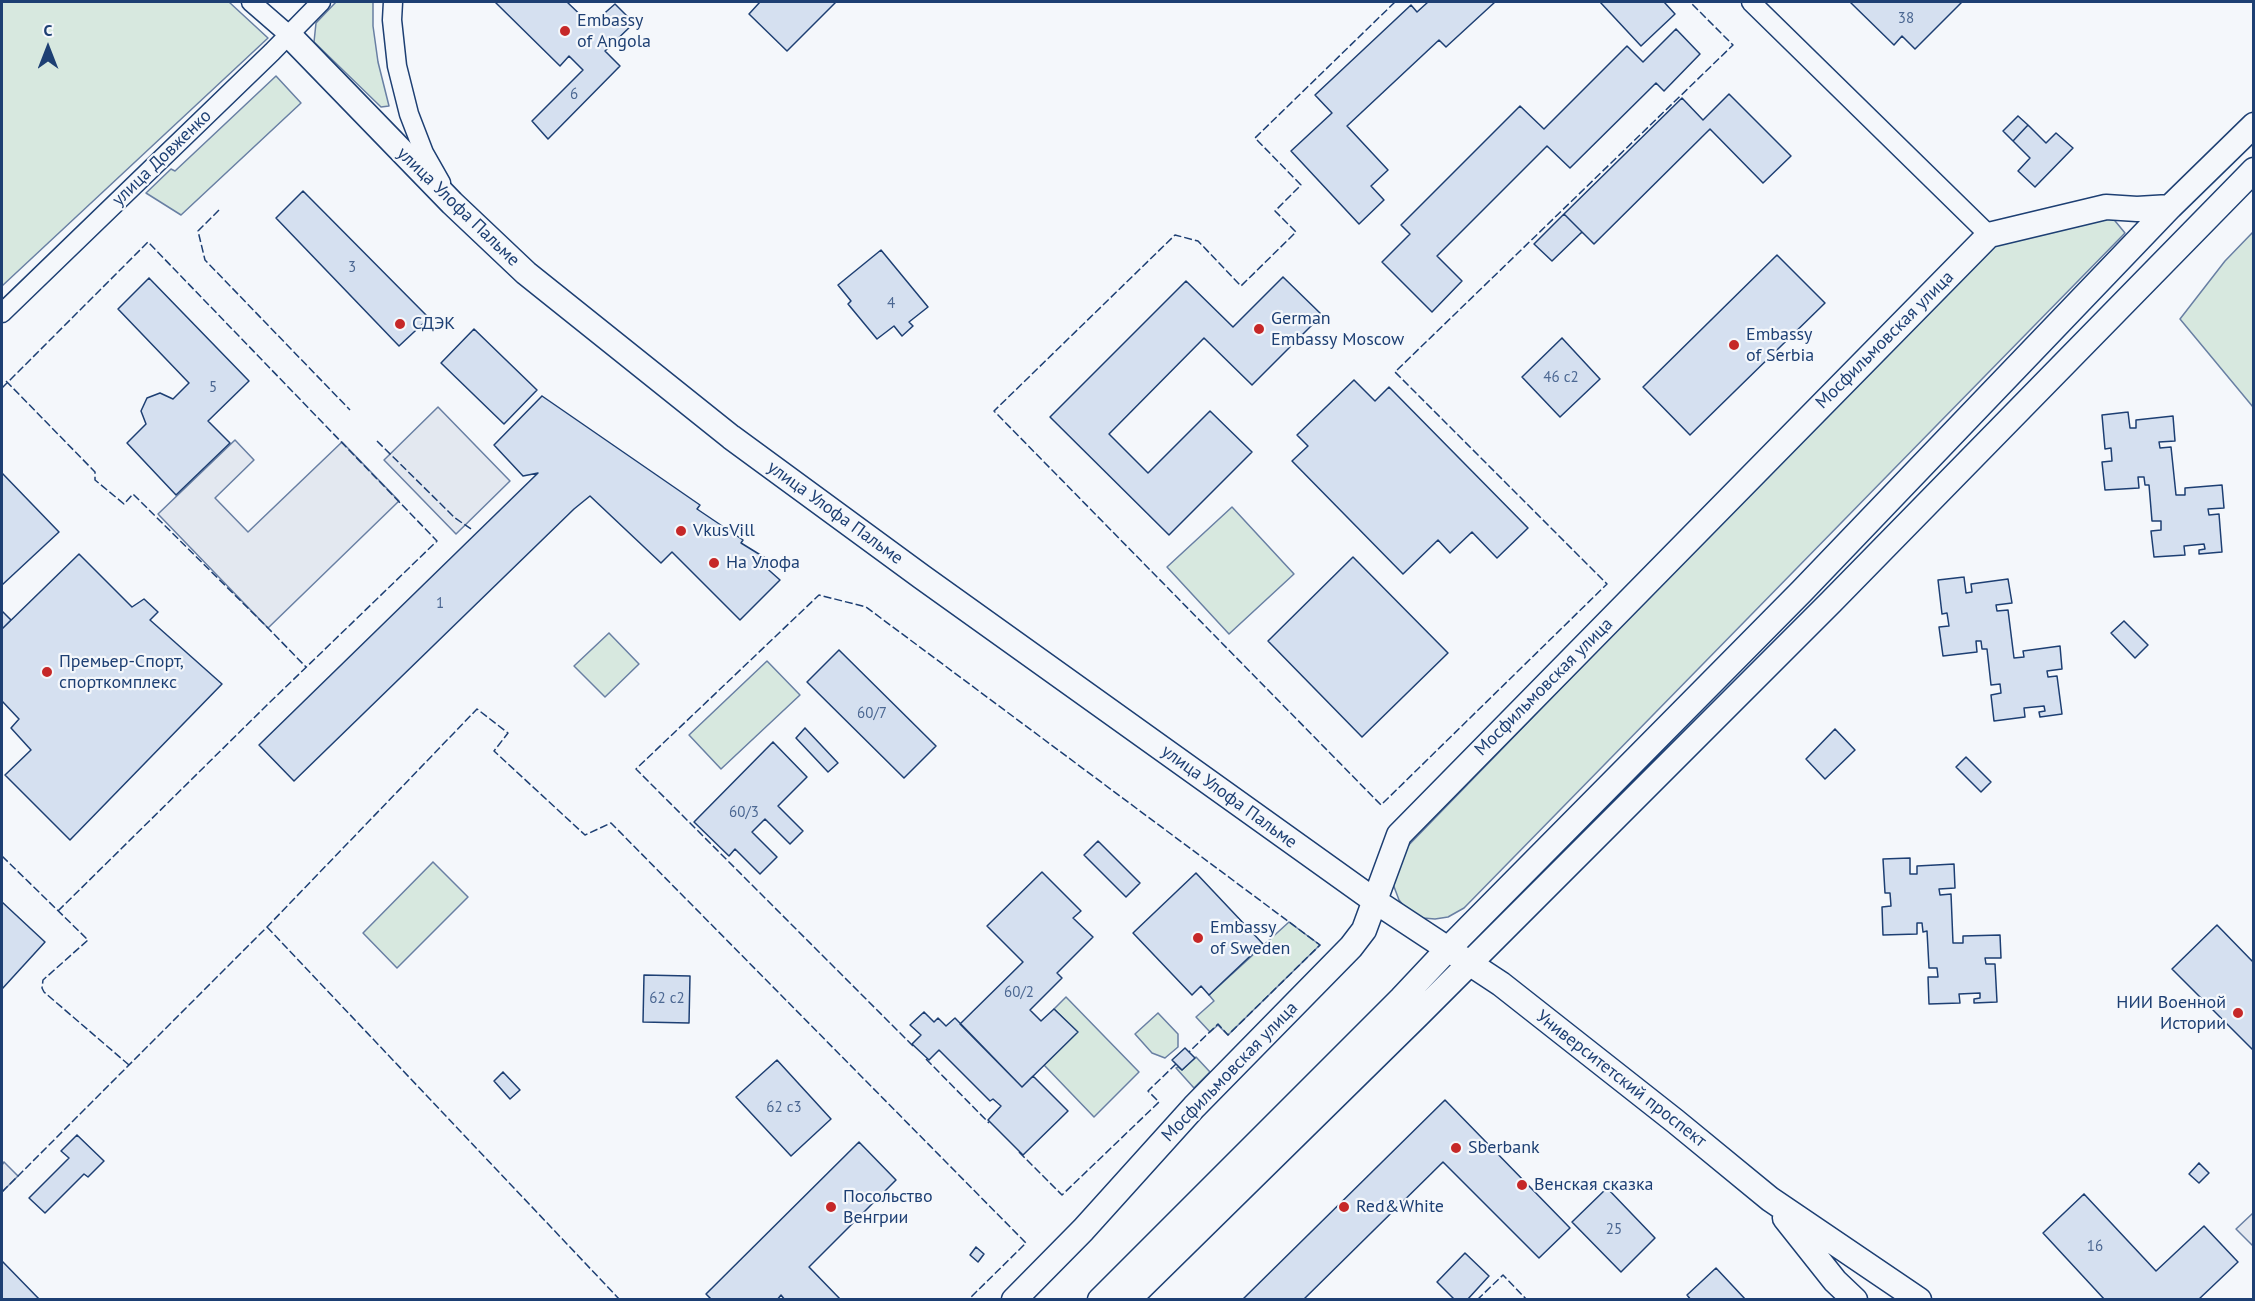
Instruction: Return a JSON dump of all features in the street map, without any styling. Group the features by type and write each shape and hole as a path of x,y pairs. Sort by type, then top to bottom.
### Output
{"main road":[{"name":"улица Улофа Пальме","path":"289,35 452,203 526,273 731,437 912,570 1375,901 1469,964"},
{"path":"1100,1299 1401,999 1807,586 2170,207 2253,125"},
{"path":"1128,1299 1469,964 1839,594 2253,170"},
{"path":"1989,235 2106,207 2137,209 2170,207"},
{"name":"Мосфильмовская улица","path":"1014,1299 1083,1230 1194,1107 1351,947 1364,930 1399,835 1989,235"},
{"name":"Университетский проспект","path":"1469,964 1507,989 1629,1084 1770,1199 1919,1299"},
{"name":"Университетский проспект","path":"1770,1199 1835,1281 1855,1299"}],"street":[{"name":"улица Улофа Пальме","path":"251,2 289,35"},
{"name":"улица Довженко","path":"2,313 321,2"},
{"path":"393,2 392,20 397,66 409,114 424,153 452,203"},
{"path":"1751,2 1989,235"}],"shaded area":[{"path":"2,2 229,2 268,38 2,286"},
{"path":"336,2 373,2 373,26 378,62 389,106 381,107 314,42 316,23"},
{"path":"276,76 301,103 181,215 146,193 171,169 175,171"},
{"path":"2111,216 2125,233 1464,908 1448,917 1435,919 1423,918 1407,910 1399,900 1393,884 1400,854 1994,242"},
{"path":"2253,232 2253,407 2180,319 2225,261"},
{"path":"438,407 510,481 456,534 384,460"},
{"path":"235,440 254,460 215,498 248,532 342,442 399,501 268,628 158,514"},
{"path":"1232,507 1294,574 1229,634 1167,567"},
{"path":"609,633 639,664 605,697 574,666"},
{"path":"767,661 800,695 721,769 689,735"},
{"path":"433,862 468,897 397,968 363,933"},
{"path":"1289,922 1320,945 1228,1035 1218,1025 1210,1032 1196,1017 1214,1001 1209,995"},
{"path":"1066,997 1139,1072 1094,1117 1044,1065 1077,1032 1054,1009"},
{"path":"1158,1013 1178,1034 1178,1047 1165,1058 1152,1053 1135,1034"},
{"path":"1196,1057 1210,1072 1194,1088 1176,1068 1182,1070"},
{"path":"4,1162 18,1176 2,1192 2,1165"},
{"path":"2253,1213 2253,1246 2236,1229"}],"building":[{"path":"495,2 567,2 591,25 615,4 634,23 605,51 620,66 548,139 532,121 583,70 569,56 560,66"},
{"path":"760,2 836,2 787,51 749,14"},
{"path":"1428,2 1495,2 1446,47 1439,40 1347,126 1388,170 1371,186 1384,200 1359,224 1291,151 1332,113 1315,95 1411,5 1417,12"},
{"path":"1600,2 1664,2 1675,14 1641,46"},
{"path":"1850,2 1962,2 1915,49 1902,36 1894,45"},
{"path":"1676,29 1700,54 1664,91 1656,83 1570,168 1547,146 1437,256 1462,281 1432,312 1382,262 1410,234 1401,225 1520,106 1544,129 1627,46 1643,62"},
{"path":"1729,94 1791,156 1763,183 1710,129 1594,244 1564,214 1682,98 1703,120"},
{"path":"2018,116 2028,125 2013,141 2003,131"},
{"path":"2028,125 2046,143 2056,133 2073,148 2035,187 2018,171 2030,158 2013,141"},
{"path":"303,191 429,318 399,346 276,218"},
{"path":"1564,214 1582,232 1552,261 1534,244"},
{"path":"881,250 928,307 909,322 913,326 902,336 894,326 877,339 848,304 851,301 838,285"},
{"name":"Embassy of Serbia","path":"1777,255 1825,303 1690,435 1643,387"},
{"path":"1283,277 1322,315 1252,385 1204,338 1109,434 1148,473 1210,411 1252,452 1169,535 1050,417 1186,281 1233,327"},
{"path":"149,278 249,381 208,421 230,443 176,495 127,443 146,424 141,411 147,398 160,393 173,399 189,383 118,309"},
{"path":"474,329 537,390 504,424 441,363"},
{"path":"1562,338 1600,379 1560,417 1522,377"},
{"path":"1354,380 1375,401 1389,387 1528,528 1497,558 1472,532 1450,553 1438,540 1403,574 1292,461 1308,446 1297,435"},
{"path":"542,396 700,505 697,509 743,540 741,543 767,559 762,564 780,580 740,620 672,552 661,563 590,496 294,781 259,745 538,473 523,476 494,445"},
{"path":"2128,412 2130,428 2136,428 2136,420 2173,416 2175,441 2159,442 2160,448 2171,447 2176,495 2185,495 2185,488 2222,485 2224,508 2208,509 2209,515 2219,514 2222,552 2199,554 2199,550 2205,549 2204,544 2184,546 2185,555 2154,557 2151,531 2161,530 2161,521 2152,521 2149,485 2145,485 2144,477 2138,477 2139,488 2105,490 2102,462 2112,461 2111,448 2105,449 2102,415"},
{"path":"2,473 59,532 2,585"},
{"path":"79,554 132,607 144,599 158,612 150,620 222,684 70,840 5,775 31,750 11,728 19,719 2,701 2,629"},
{"path":"1353,557 1448,653 1362,737 1268,641"},
{"path":"1964,577 1966,593 1972,592 1971,584 2008,579 2012,603 1996,605 1997,611 2008,610 2014,658 2024,657 2023,651 2060,646 2062,669 2047,671 2048,677 2057,676 2062,714 2040,717 2039,712 2045,711 2044,706 2024,708 2025,717 1994,721 1991,695 2001,693 2000,684 1991,685 1987,649 1982,649 1981,641 1976,641 1977,652 1943,656 1939,627 1949,626 1947,613 1942,614 1938,580"},
{"path":"2,611 11,620 2,629"},
{"path":"2124,621 2148,645 2135,658 2111,633"},
{"path":"839,650 936,746 904,778 807,682"},
{"path":"805,728 838,763 828,772 796,738"},
{"path":"1835,729 1855,750 1825,779 1806,759"},
{"path":"773,742 807,777 778,806 803,831 790,844 765,819 752,832 777,857 760,874 735,849 729,856 694,822"},
{"path":"1966,757 1991,782 1981,792 1956,767"},
{"path":"1098,841 1140,883 1126,897 1084,855"},
{"path":"1910,858 1910,874 1917,874 1917,866 1954,864 1955,888 1939,889 1940,895 1951,894 1953,943 1963,943 1963,936 2000,935 2001,958 1985,958 1986,964 1995,964 1997,1002 1974,1003 1974,999 1980,998 1980,993 1959,994 1960,1003 1929,1004 1928,977 1938,977 1937,968 1929,968 1927,931 1923,932 1922,923 1917,923 1917,934 1883,935 1882,907 1891,906 1890,893 1885,893 1883,859"},
{"path":"1042,872 1081,911 1073,918 1093,937 1057,973 1062,978 1030,1010 1041,1021 1054,1009 1078,1032 1022,1087 960,1024 1023,962 987,926"},
{"name":"Embassy of Sweden","path":"1196,873 1263,944 1209,995 1201,986 1192,995 1133,933"},
{"path":"2,902 45,942 2,989"},
{"path":"2217,925 2254,963 2254,1051 2172,969"},
{"path":"644,975 690,976 689,1023 643,1022"},
{"path":"924,1012 934,1022 938,1018 946,1026 955,1018 1022,1087 1033,1076 1068,1111 1023,1155 988,1120 1001,1106 993,1099 990,1101 939,1050 929,1060 912,1044 921,1035 910,1025"},
{"path":"1185,1048 1195,1058 1182,1070 1172,1060"},
{"path":"777,1060 831,1119 791,1156 736,1097"},
{"path":"503,1072 520,1090 510,1099 494,1081"},
{"path":"1445,1100 1570,1228 1539,1258 1443,1162 1303,1300 1242,1300"},
{"path":"77,1135 104,1161 88,1177 84,1174 45,1213 29,1198 69,1158 61,1151"},
{"name":"Посольство Венгрии","path":"859,1142 896,1180 809,1267 841,1300 785,1300 781,1295 777,1300 712,1300 706,1294"},
{"path":"2199,1163 2209,1173 2199,1183 2189,1174"},
{"path":"1607,1188 1655,1238 1621,1272 1572,1222"},
{"path":"2084,1194 2156,1271 2204,1226 2238,1262 2198,1300 2105,1300 2043,1233"},
{"path":"976,1247 984,1254 978,1262 970,1255"},
{"path":"1465,1253 1489,1276 1467,1300 1455,1300 1437,1282"},
{"path":"2,1261 40,1300 2,1300"},
{"path":"1716,1268 1746,1300 1691,1300 1687,1295"}],"fence":[{"path":"1395,2 1255,138 1301,185 1275,211 1296,232 1241,286 1198,241 1175,235 994,411 1381,805 1607,584 1395,372 1733,45 1690,2"},
{"path":"219,210 198,231 205,260 350,410"},
{"path":"2,388 148,242 437,541 58,911"},
{"path":"6,381 95,472 95,480 124,504 133,494 306,667"},
{"path":"377,441 455,518 471,529"},
{"path":"913,1046 636,769 819,595 866,607 1320,945 1228,1035 1218,1024 1189,1052"},
{"path":"2,1192 267,927 477,709 508,733 494,751 585,835 611,823 1026,1243 968,1300"},
{"path":"2,856 88,940 43,980 44,992 129,1065"},
{"path":"267,927 620,1300"},
{"path":"926,1059 989,1123"},
{"path":"1019,1152 1062,1195 1159,1102 1148,1091 1176,1064"},
{"path":"1477,1300 1503,1275 1527,1300"}],"place":[{"name":"Embassy of Angola","path":"565,31"},
{"name":"СДЭК","path":"400,324"},
{"name":"German Embassy Moscow","path":"1259,329"},
{"name":"Embassy of Serbia","path":"1734,345"},
{"name":"VkusVill","path":"681,531"},
{"name":"На Улофа","path":"714,563"},
{"name":"Премьер-Спорт, спорткомплекс","path":"47,672"},
{"name":"Embassy of Sweden","path":"1198,938"},
{"name":"НИИ Военной Истории","path":"2238,1013"},
{"name":"Sberbank","path":"1456,1148"},
{"name":"Венская сказка","path":"1522,1185"},
{"name":"Посольство Венгрии","path":"831,1207"},
{"name":"Red&White","path":"1344,1207"}]}
